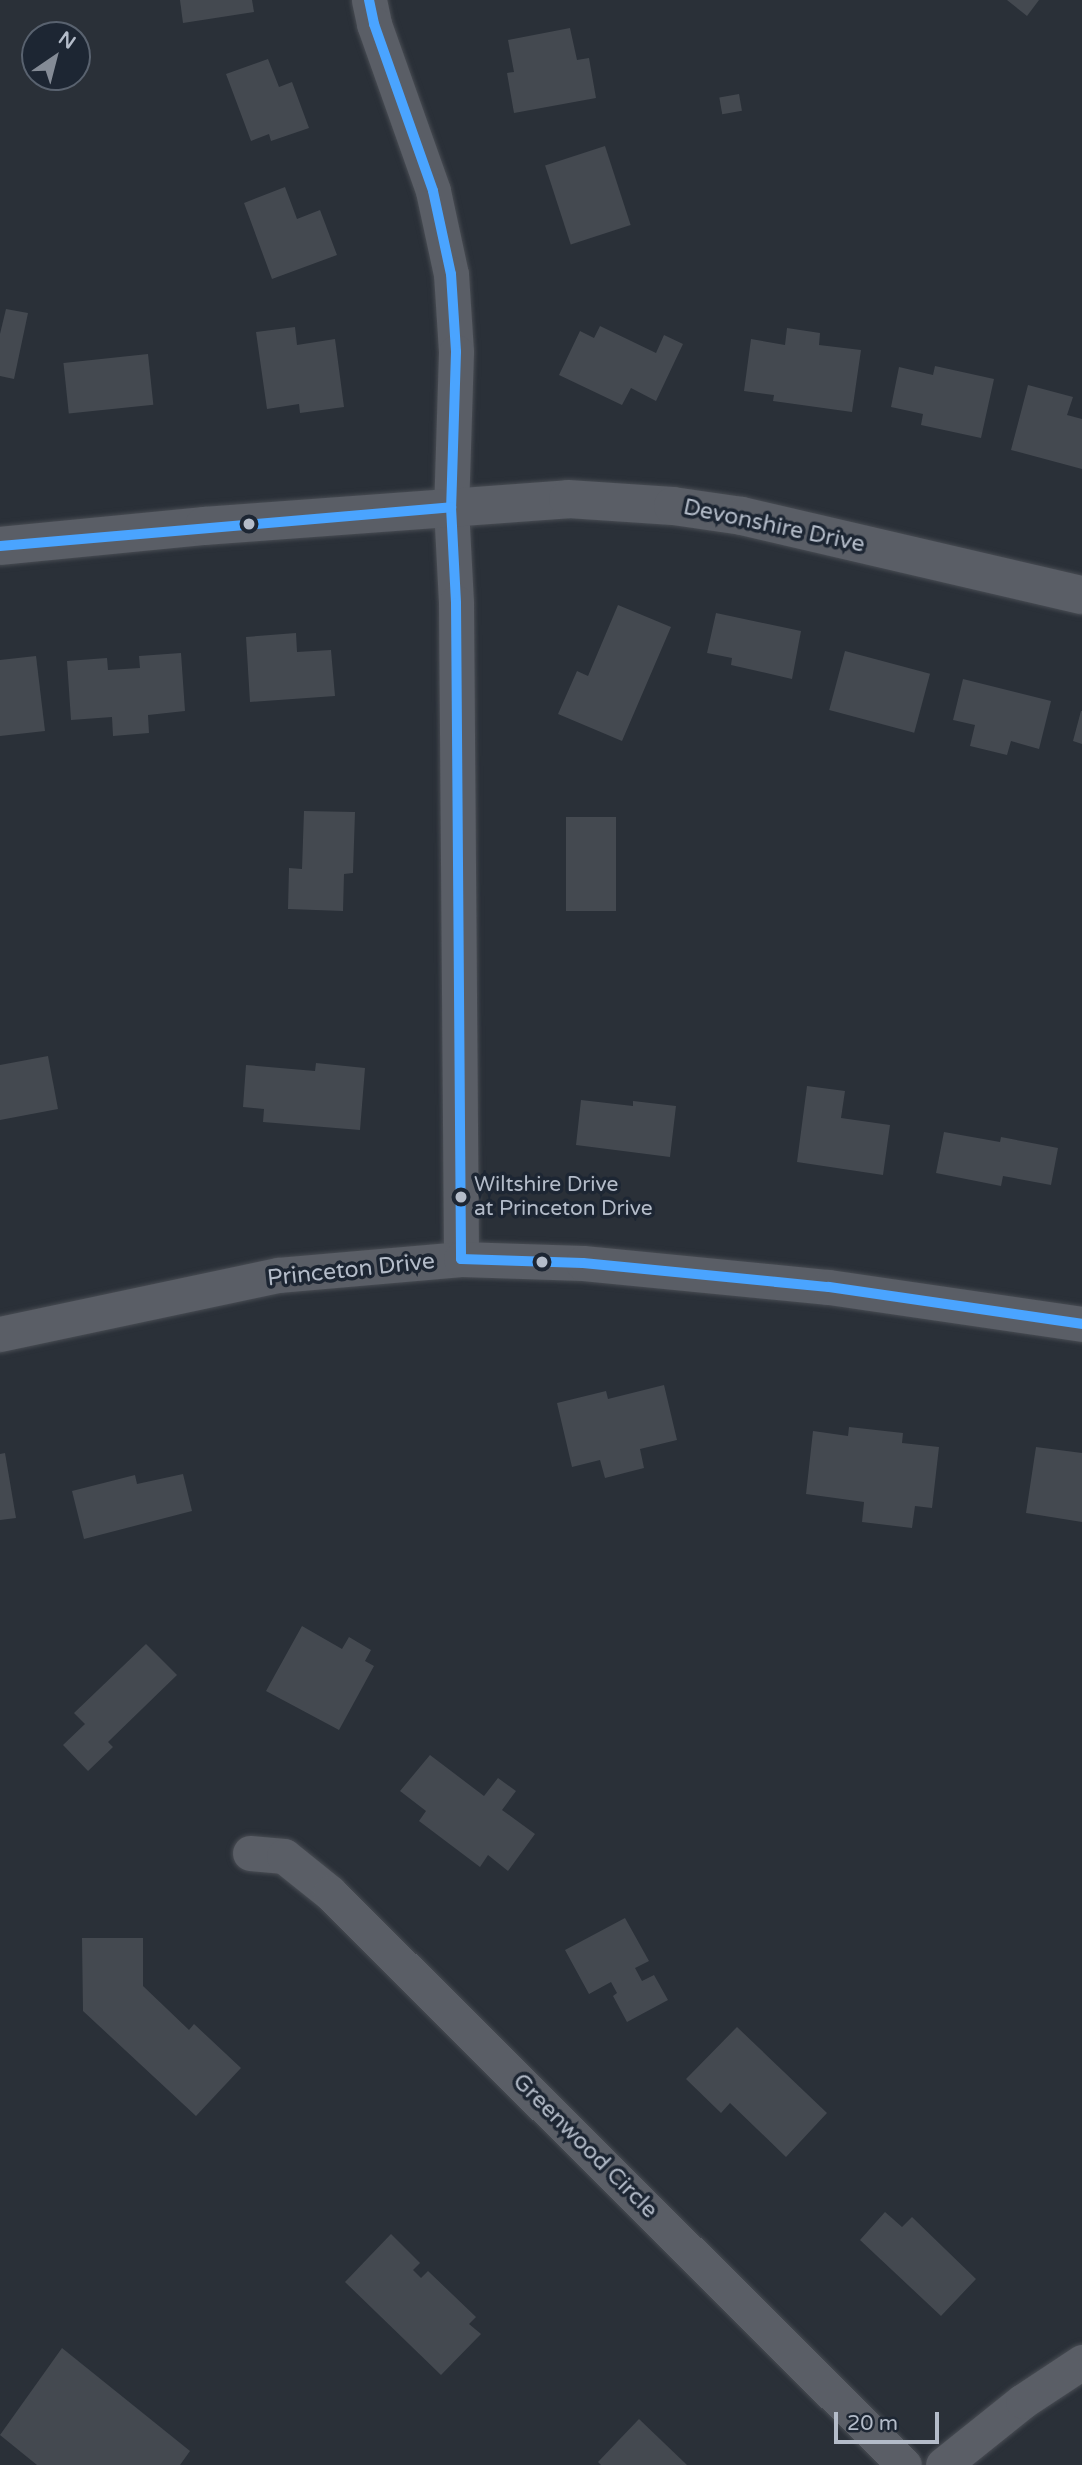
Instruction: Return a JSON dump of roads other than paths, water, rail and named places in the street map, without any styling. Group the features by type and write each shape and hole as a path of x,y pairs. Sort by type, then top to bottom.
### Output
{"street":[{"path":"369,0 374,24 433,191 451,274 456,352 451,507 456,603 461,1259"},
{"name":"Devonshire Drive","path":"0,546 568,499 673,506 742,516 1082,595"},
{"name":"Princeton Drive","path":"0,1334 278,1275 461,1259 583,1263 829,1287 1082,1324"},
{"name":"Greenwood Circle","path":"250,1853 284,1856 330,1893 904,2465"},
{"path":"943,2465 1023,2401 1082,2362"}],"place":[{"name":"Wiltshire Drive at Princeton Drive","path":"461,1197"}]}
